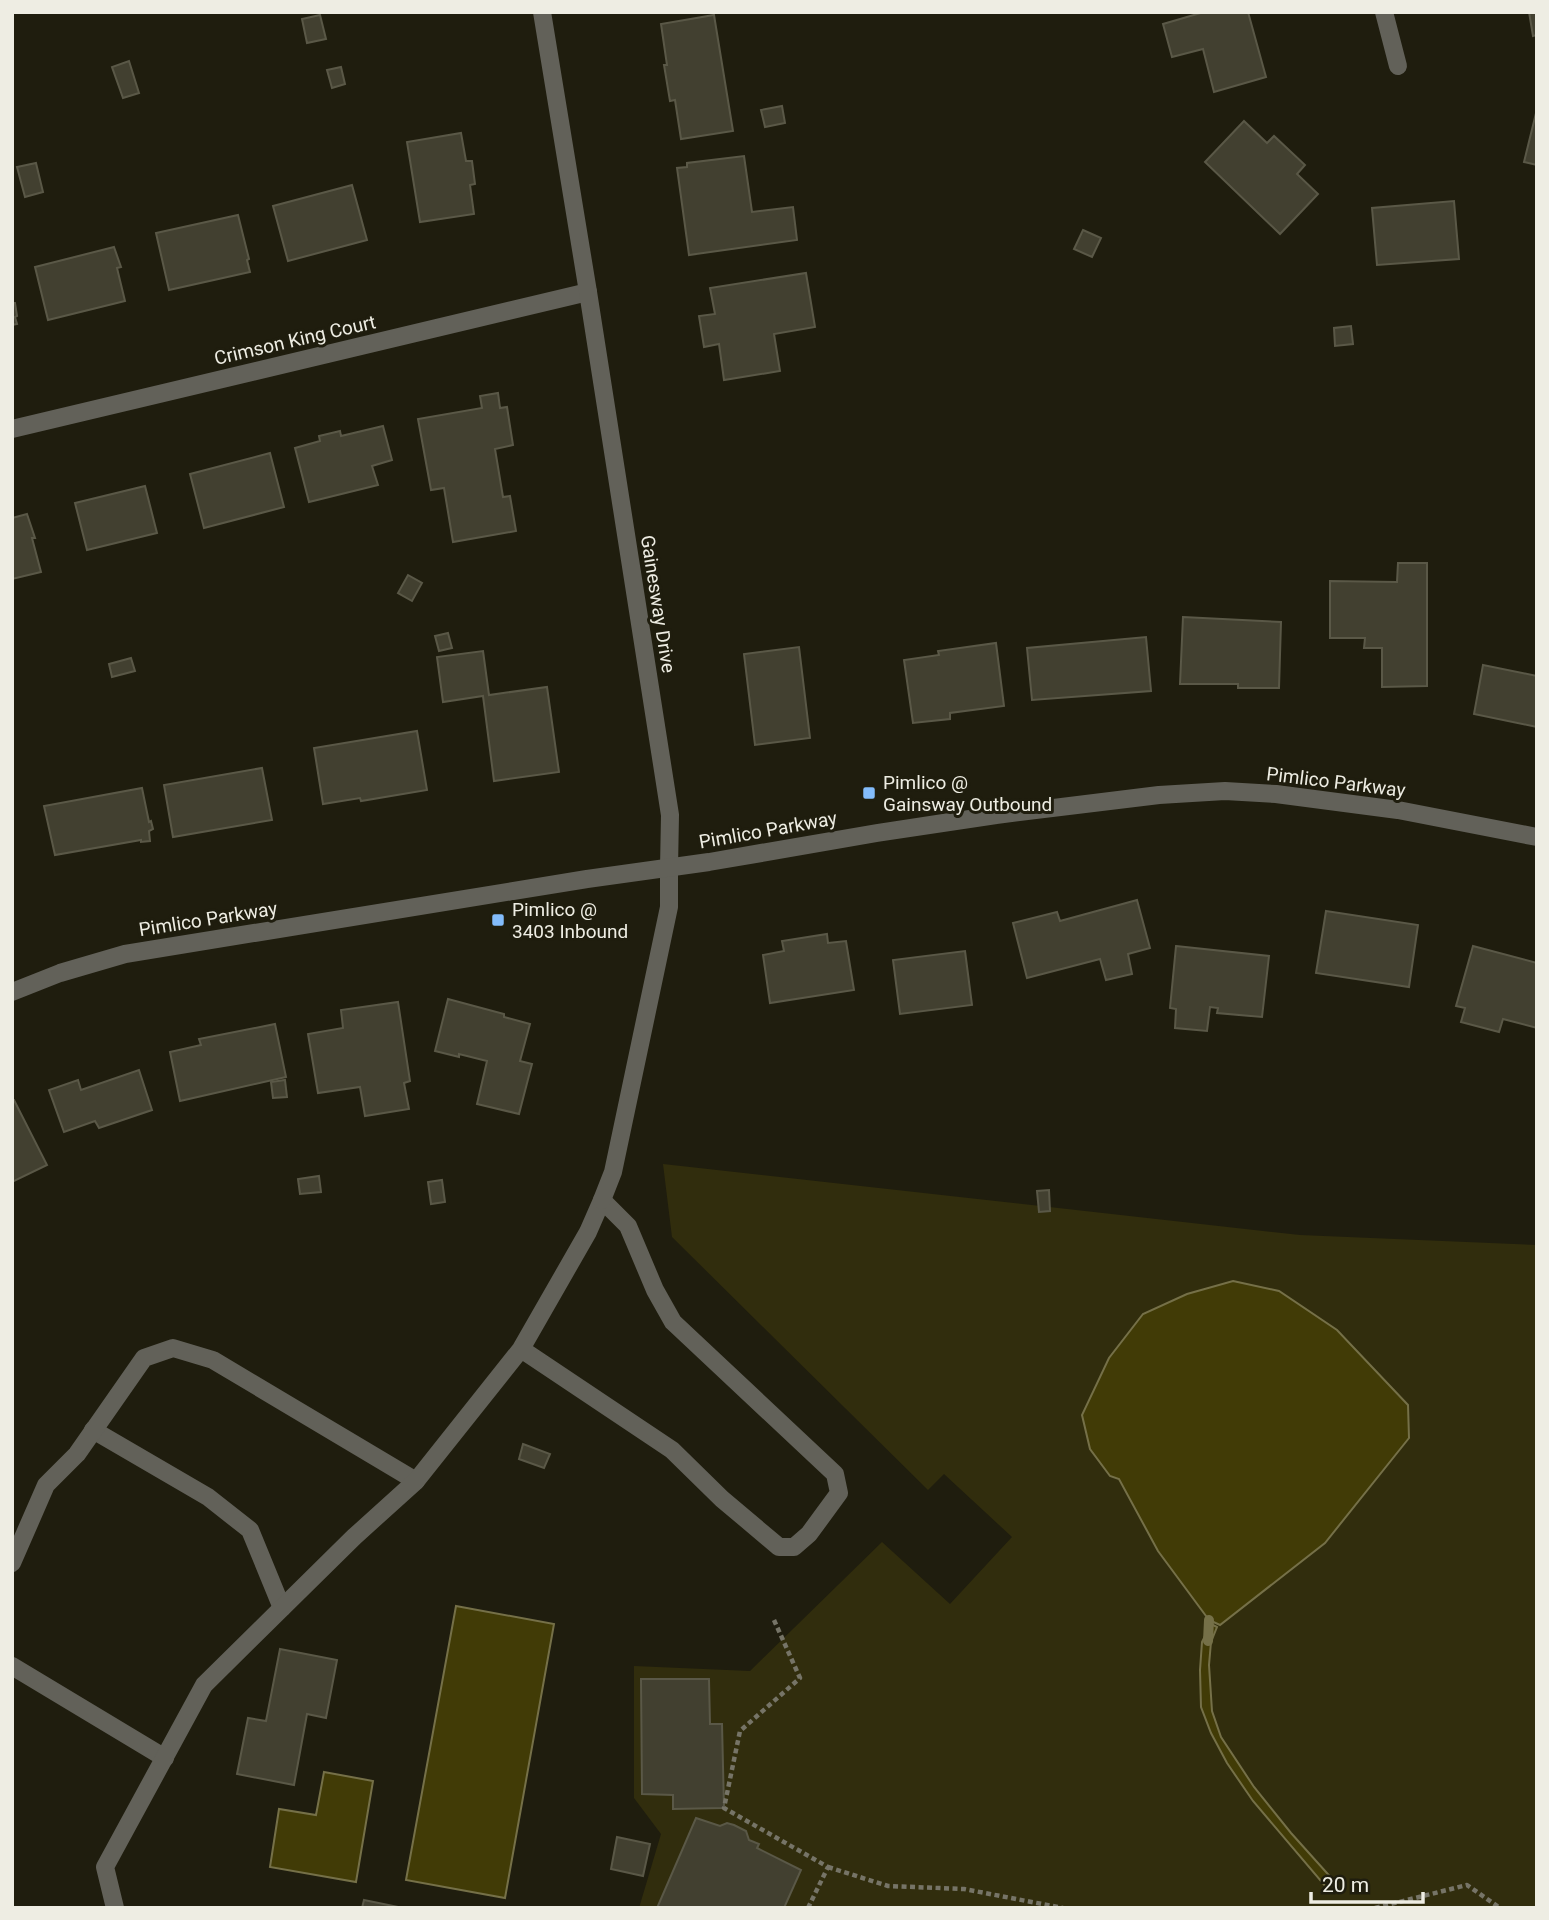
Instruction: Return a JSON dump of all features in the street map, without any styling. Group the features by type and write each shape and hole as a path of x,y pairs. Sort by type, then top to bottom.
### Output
{"street":[{"name":"Gainesway Drive","path":"115,1908 105,1867 204,1685 354,1536 416,1481 521,1349 588,1232 613,1172 669,907 670,815 542,12"},
{"path":"1384,12 1398,66"},
{"name":"Crimson King Court","path":"12,429 588,292"},
{"name":"Pimlico Parkway","path":"12,992 60,973 125,954 996,815 1159,795 1225,791 1276,794 1398,810 1537,837"},
{"path":"521,1349 673,1450 722,1499 779,1547 794,1547 802,1541 839,1493 835,1474 673,1322 655,1290 628,1226 603,1200"},
{"path":"12,1563 46,1485 78,1454 144,1358 173,1348 213,1360 416,1481"},
{"path":"93,1430 208,1497 250,1530 282,1608"},
{"path":"12,1666 165,1758"}],"path":[{"path":"774,1620 800,1678 740,1731 724,1808 828,1867 888,1885 964,1889 1063,1908"},
{"path":"808,1908 828,1867"},
{"path":"1375,1908 1467,1885 1500,1908"}],"shaded area":[{"path":"663,1164 1300,1235 1537,1245 1537,1908 639,1908 661,1834 634,1798 634,1666 750,1671 882,1542 950,1604 1012,1537 944,1474 928,1490 672,1237"},
{"path":"1233,1281 1279,1291 1337,1330 1408,1405 1409,1438 1325,1543 1220,1625 1209,1620 1158,1551 1119,1479 1110,1476 1090,1449 1082,1415 1109,1358 1143,1314 1187,1294"},
{"path":"456,1606 554,1624 505,1898 406,1880"},
{"path":"1211,1624 1217,1627 1211,1642 1209,1665 1212,1711 1221,1737 1254,1787 1335,1882 1326,1887 1253,1801 1227,1763 1211,1733 1201,1707 1200,1670 1202,1642"},
{"path":"324,1772 373,1781 356,1882 270,1867 279,1809 316,1815"}],"building":[{"path":"1204,12 1248,12 1266,77 1214,92 1203,49 1172,57 1163,24"},
{"path":"1529,12 1537,12 1537,35 1533,36"},
{"path":"320,15 326,39 307,43 302,19"},
{"path":"714,15 733,131 681,139 675,100 670,101 661,24"},
{"path":"129,61 139,93 123,98 112,67"},
{"path":"341,67 345,84 332,88 327,70"},
{"path":"782,106 785,123 765,127 761,110"},
{"path":"1537,109 1537,165 1524,162"},
{"path":"1244,121 1267,143 1274,136 1305,165 1297,174 1318,194 1280,234 1205,162"},
{"path":"461,133 466,161 472,161 475,184 470,185 474,214 420,222 407,142"},
{"path":"744,156 752,212 793,207 797,240 689,255 677,168 687,167 687,163"},
{"path":"36,163 43,192 25,197 17,167"},
{"path":"352,185 367,240 288,261 273,206"},
{"path":"1454,201 1459,259 1377,265 1372,208"},
{"path":"238,215 250,272 169,290 156,233"},
{"path":"1083,230 1101,238 1092,257 1074,249"},
{"path":"114,247 121,267 117,268 125,301 48,320 35,267"},
{"path":"806,273 815,327 774,334 780,371 724,380 719,344 704,347 699,316 715,314 710,288"},
{"path":"12,303 15,303 17,324 12,325"},
{"path":"1351,326 1353,344 1335,346 1334,328"},
{"path":"498,393 500,408 507,407 513,445 495,449 503,497 510,496 516,531 453,542 444,488 431,490 418,419 482,408 480,396"},
{"path":"383,426 392,460 372,466 378,485 309,502 295,448 320,441 319,436 340,431 341,436"},
{"path":"270,453 284,507 204,528 190,474"},
{"path":"145,486 157,533 87,550 75,503"},
{"path":"27,514 35,538 32,538 41,572 12,579 12,518"},
{"path":"1398,563 1427,563 1427,686 1382,687 1382,648 1364,648 1365,638 1330,638 1330,581 1397,582"},
{"path":"408,575 422,583 412,601 398,593"},
{"path":"1183,617 1281,622 1279,688 1238,688 1238,684 1180,684"},
{"path":"448,633 452,648 439,651 435,636"},
{"path":"1146,637 1151,691 1032,700 1027,648"},
{"path":"996,643 1004,706 950,713 950,719 913,723 904,660 939,655 938,651"},
{"path":"799,647 810,738 755,745 744,654"},
{"path":"483,651 489,695 547,687 559,772 494,781 483,696 443,702 437,657"},
{"path":"131,658 135,671 112,677 109,664"},
{"path":"1483,665 1537,676 1537,727 1474,714"},
{"path":"417,731 427,790 323,804 314,748"},
{"path":"262,768 272,820 173,837 164,785"},
{"path":"142,788 153,829 149,831 150,841 141,840 55,855 44,806"},
{"path":"1137,900 1150,948 1128,954 1132,974 1106,980 1100,959 1027,978 1013,923 1057,912 1060,921"},
{"path":"1326,911 1418,925 1409,987 1316,973"},
{"path":"827,934 828,943 846,941 854,990 770,1003 763,955 784,951 782,941"},
{"path":"1176,946 1269,956 1262,1017 1217,1013 1218,1008 1210,1007 1207,1031 1175,1028 1176,1009 1170,1008"},
{"path":"1473,946 1537,963 1537,1028 1503,1019 1499,1032 1461,1022 1465,1008 1456,1006"},
{"path":"965,951 972,1005 900,1014 893,960"},
{"path":"448,999 530,1024 520,1061 532,1064 519,1114 477,1104 487,1061 435,1051"},
{"path":"398,1002 410,1081 404,1083 409,1109 365,1116 360,1087 318,1093 308,1034 343,1028 341,1010"},
{"path":"275,1024 286,1077 180,1101 170,1052 201,1045 199,1039"},
{"path":"139,1070 152,1110 99,1128 95,1121 64,1132 49,1090 78,1080 81,1090"},
{"path":"285,1080 287,1097 273,1098 271,1082"},
{"path":"12,1100 47,1165 12,1182"},
{"path":"319,1176 321,1192 300,1194 298,1179"},
{"path":"442,1180 445,1202 431,1204 428,1182"},
{"path":"1049,1190 1050,1211 1039,1212 1037,1191"},
{"path":"523,1444 550,1454 544,1468 519,1459"},
{"path":"280,1649 337,1660 326,1718 307,1714 294,1785 237,1774 248,1718 266,1721"},
{"path":"641,1679 709,1679 710,1724 722,1724 724,1808 673,1809 673,1795 642,1794"},
{"path":"696,1818 720,1826 727,1823 734,1825 746,1831 749,1840 759,1844 757,1848 801,1870 784,1908 657,1908"},
{"path":"617,1837 650,1844 643,1876 611,1869"},
{"path":"364,1900 403,1908 362,1908"}],"waterway":[{"path":"1208,1641 1209,1620"}],"place":[{"name":"Pimlico @ Gainsway Outbound","path":"869,793"},
{"name":"Pimlico @ 3403 Inbound","path":"498,920"}]}
